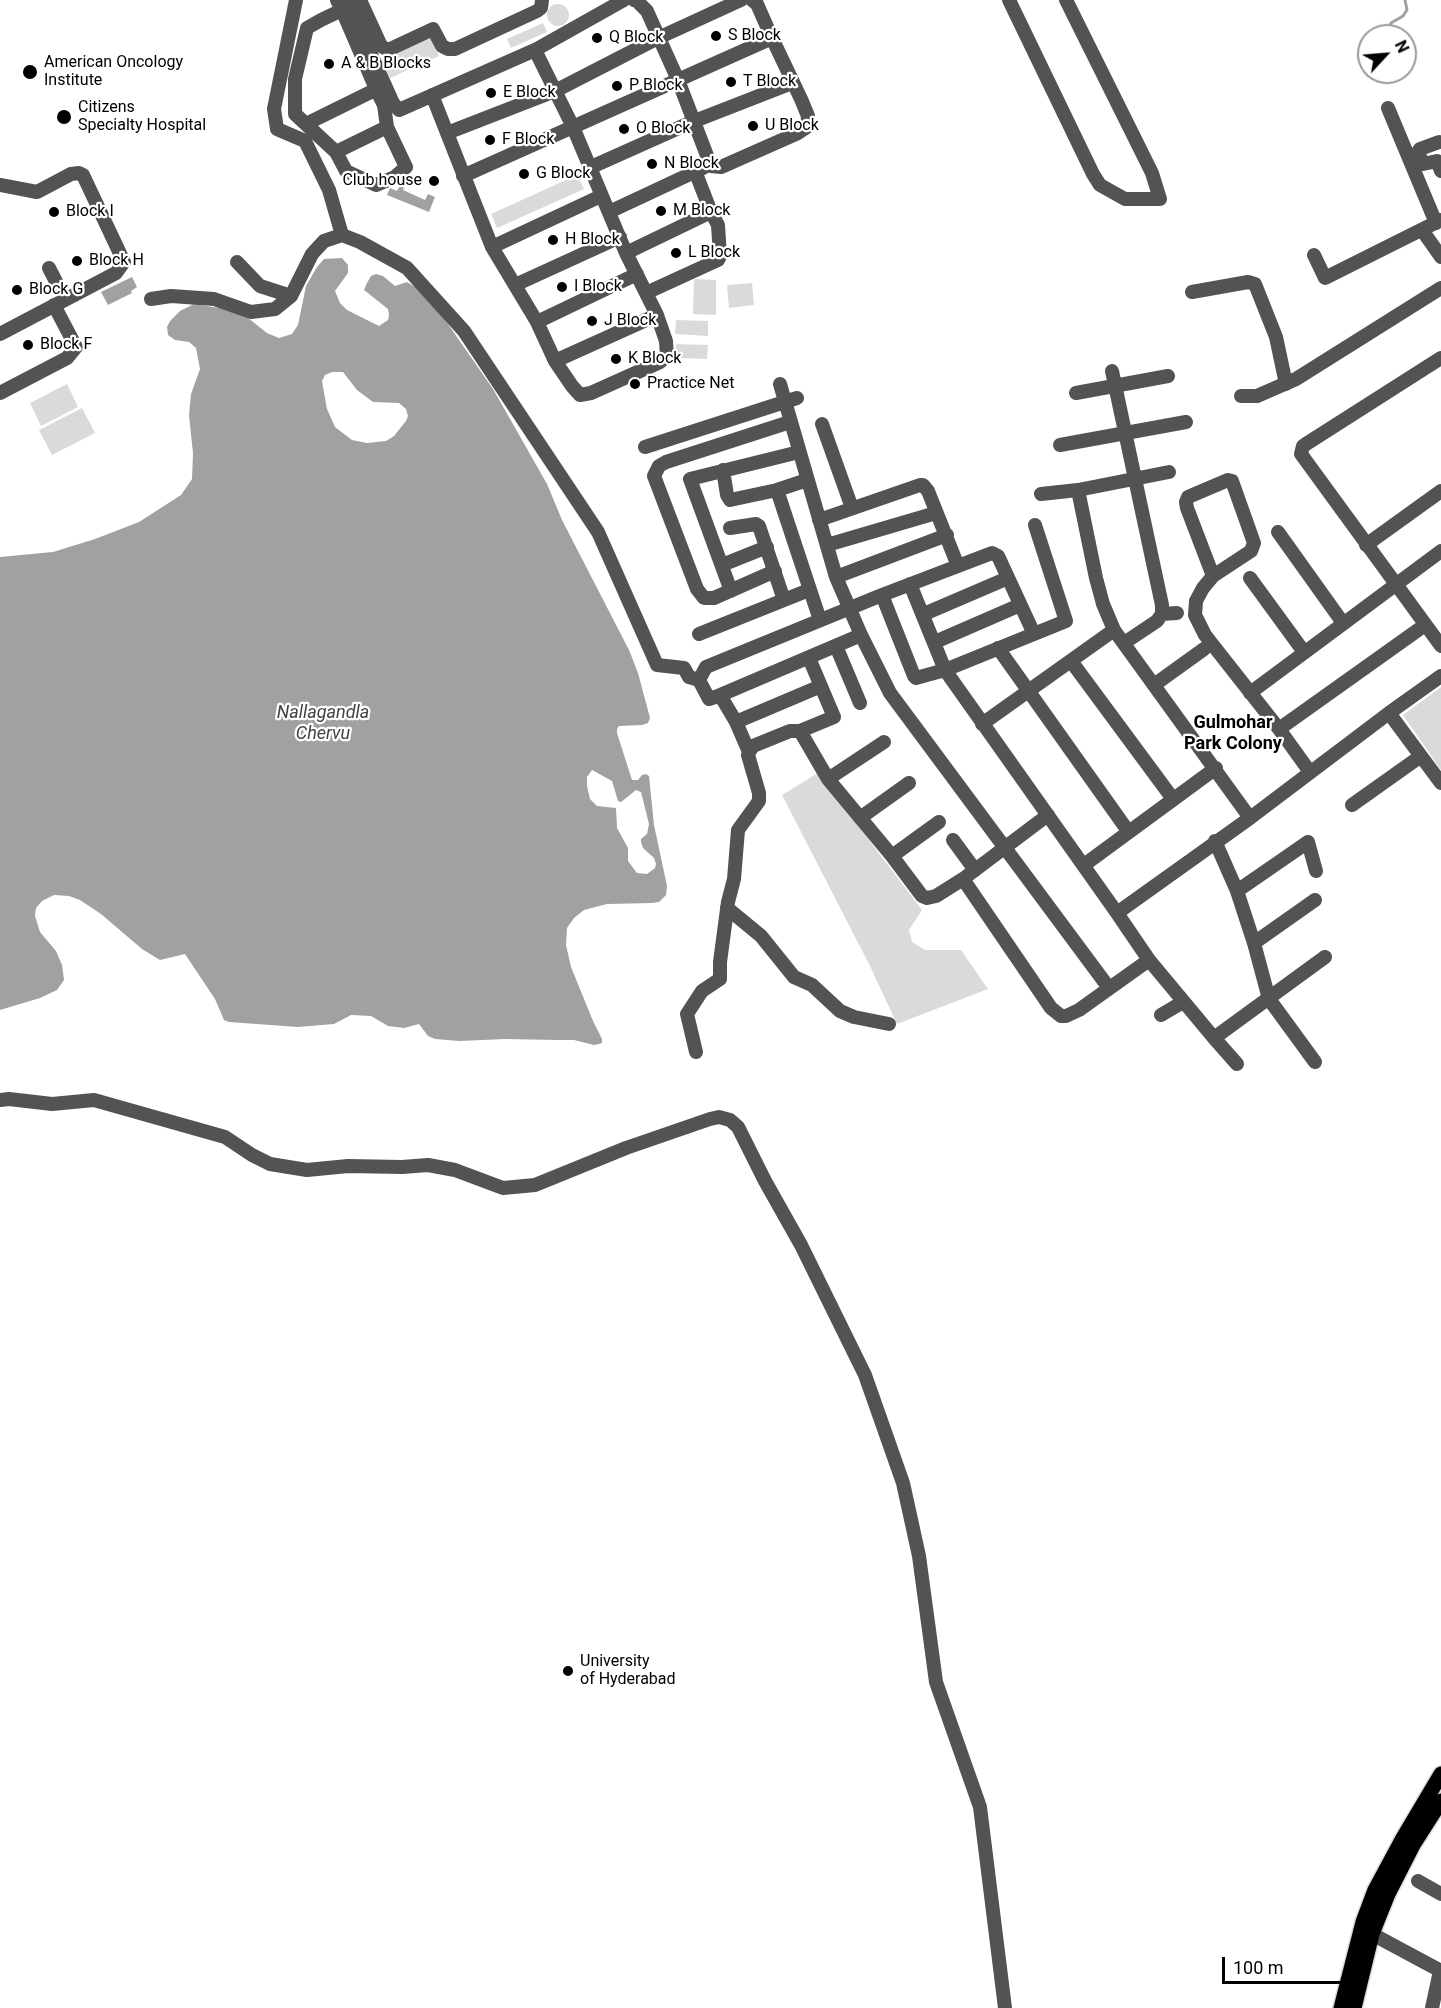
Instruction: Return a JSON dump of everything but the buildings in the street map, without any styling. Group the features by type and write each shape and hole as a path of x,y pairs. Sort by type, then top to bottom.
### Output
{"main road":[{"path":"1341,2008 1363,1922 1375,1890 1441,1774"},
{"path":"1354,2008 1372,1934 1402,1867 1437,1818 1441,1801"}],"street":[{"path":"296,0 274,109 277,129 305,141 329,190 342,235"},
{"path":"347,3 385,49 388,50 433,28 442,46 448,50 459,42 537,11 541,8 542,0"},
{"path":"399,110 535,50 624,0"},
{"path":"634,0 647,11 678,80 692,122 711,166"},
{"path":"447,133 555,91 658,38 741,0"},
{"path":"609,212 695,171 711,166 721,167 807,127 808,116 757,4 752,0"},
{"path":"1009,0 1100,185 1125,199 1160,199 1152,173 1066,0"},
{"path":"347,3 381,87 387,124 406,167 395,177 376,185 346,171 336,152 295,114 296,79 307,28 347,3"},
{"path":"463,177 772,38"},
{"path":"432,95 492,247 537,322 555,361 580,395 591,393 660,362 667,356 666,341 657,315 626,253 573,127 535,50"},
{"path":"589,168 692,122 792,83"},
{"path":"336,152 397,120 400,116 399,110 381,87"},
{"path":"306,124 381,87"},
{"path":"1314,255 1325,278 1438,222 1388,108"},
{"path":"1439,142 1420,149 1418,152 1423,164 1437,161 1441,171"},
{"path":"646,293 718,260 721,252 718,225 695,171"},
{"path":"0,185 37,192 71,174 83,175 124,258 124,262 116,273 0,334"},
{"path":"492,247 601,196"},
{"path":"626,253 711,212"},
{"path":"1422,230 1441,257"},
{"path":"151,299 171,296 214,299 251,312 274,309 291,296 312,254 324,241 342,235 360,242 407,268 464,331 598,532 657,665 684,668 689,677 699,680 709,699 861,635"},
{"path":"514,285 620,237"},
{"path":"237,262 261,286 291,296"},
{"path":"0,393 67,358 76,348 49,268"},
{"path":"537,322 637,274"},
{"path":"1192,292 1254,282 1276,337 1284,378"},
{"path":"1241,396 1257,396 1261,387 1284,378 1441,288"},
{"path":"555,361 657,315"},
{"path":"1441,358 1303,446 1303,458 1441,646"},
{"path":"1076,393 1113,378 1168,376"},
{"path":"1113,378 1162,604 1161,614 1157,621 1124,643"},
{"path":"780,384 791,400 790,422 836,577 861,635 890,693 1109,988"},
{"path":"645,447 791,400"},
{"path":"775,571 709,599 700,594 654,476 659,465 790,422"},
{"path":"1060,445 1186,422"},
{"path":"822,424 852,508"},
{"path":"690,479 799,452"},
{"path":"682,457 731,591"},
{"path":"723,470 730,500 777,490 807,480"},
{"path":"1041,494 1078,490 1169,472"},
{"path":"1213,576 1186,508 1186,502 1188,497 1228,480 1232,482 1254,543 1251,551 1213,576 1203,588 1196,601 1195,615 1205,635 1310,772"},
{"path":"819,519 920,485 926,486 958,566"},
{"path":"777,490 820,620"},
{"path":"1078,490 1096,578 1103,604 1114,630 1250,818"},
{"path":"1366,545 1441,491"},
{"path":"827,545 936,513"},
{"path":"730,528 758,524 784,600"},
{"path":"882,595 914,676 920,678 1066,621 1035,525"},
{"path":"1278,532 1343,623"},
{"path":"836,577 947,535"},
{"path":"722,565 767,547"},
{"path":"1250,693 1441,551"},
{"path":"699,680 706,667 992,553 998,556 1034,634"},
{"path":"924,614 1008,578"},
{"path":"1250,578 1304,652"},
{"path":"910,584 945,669 982,724 1048,814 1149,960 1237,1064"},
{"path":"699,634 809,590"},
{"path":"935,642 1020,605"},
{"path":"1161,614 1177,613"},
{"path":"1279,729 1425,625"},
{"path":"982,724 1114,630"},
{"path":"836,646 860,703"},
{"path":"998,648 1128,831"},
{"path":"1155,685 1204,649"},
{"path":"749,752 753,746 790,731 800,731 839,714 821,686 808,658"},
{"path":"1071,661 1173,799"},
{"path":"1117,913 1250,818 1441,676"},
{"path":"736,722 821,686"},
{"path":"696,1052 687,1014 702,991 720,979 720,962 727,908 734,879 738,830 759,801 749,752 736,722 723,700 717,696"},
{"path":"1389,713 1441,783"},
{"path":"800,731 828,779 922,896 927,898 936,896 963,879 1048,814"},
{"path":"828,779 884,742"},
{"path":"1352,805 1420,756"},
{"path":"1084,865 1216,768"},
{"path":"860,818 909,783"},
{"path":"892,856 939,822"},
{"path":"953,840 975,870"},
{"path":"1215,841 1237,891 1269,999 1316,1062"},
{"path":"1237,891 1308,842 1316,871"},
{"path":"963,879 1051,1008 1058,1014 1066,1016 1073,1014 1149,960"},
{"path":"1254,943 1315,900"},
{"path":"727,908 762,936 794,977 812,985 840,1011 854,1017 889,1024"},
{"path":"1214,1038 1325,957"},
{"path":"1161,1016 1183,1002"},
{"path":"0,1100 52,1104 94,1100 225,1137 270,1164 307,1170 348,1166 428,1165 455,1170 503,1188 535,1185 626,1148 710,1119 730,1120 738,1127 801,1245 865,1375 903,1484 919,1556 936,1682 980,1807 1005,2008"},
{"path":"1418,1881 1441,1894"},
{"path":"1372,1934 1441,1971 1432,2008"}],"shaded area":[{"path":"558,4 566,7 569,15 566,23 558,26 550,23 547,15 550,7"},
{"path":"543,23 547,32 511,48 507,39"},
{"path":"431,37 439,56 390,78 382,60"},
{"path":"577,175 584,189 497,228 491,214"},
{"path":"694,279 716,280 716,315 693,314"},
{"path":"752,283 754,305 729,308 727,285"},
{"path":"676,320 708,321 708,336 675,334"},
{"path":"676,344 708,345 707,359 675,358"},
{"path":"67,384 78,407 41,426 30,403"},
{"path":"82,408 95,433 52,455 39,430"},
{"path":"1441,687 1441,770 1403,715"},
{"path":"818,773 922,910 909,930 912,942 925,950 961,950 988,989 897,1024 869,964 782,795"}],"water":[{"path":"401,183 405,185 403,190 425,200 428,194 435,197 429,212 387,195 390,188 397,191"},
{"name":"Nallagandla Chervu","path":"342,258 348,265 348,273 335,291 340,303 347,310 379,326 388,320 388,309 364,290 371,276 376,274 383,276 395,286 407,282 417,288 441,314 493,389 547,484 562,520 629,650 638,673 650,718 648,723 642,725 619,726 617,733 632,780 638,780 646,774 649,776 654,825 667,886 666,895 659,902 607,904 584,910 567,928 566,945 571,967 602,1043 594,1045 574,1040 459,1041 435,1039 428,1036 419,1024 404,1028 388,1026 371,1016 351,1015 334,1024 298,1027 229,1022 224,1020 215,999 185,954 160,960 142,949 101,914 80,900 69,896 54,895 42,901 36,908 35,916 40,932 56,951 62,965 64,980 57,990 40,998 0,1010 0,557 53,552 95,539 139,522 181,495 192,479 193,453 189,415 191,394 200,369 196,348 189,342 175,340 168,335 167,327 170,321 180,311 194,304 232,310 248,318 267,333 279,338 292,334 298,325 306,286 324,259","holes":["332,372 343,372 357,390 373,402 399,403 406,409 408,416 406,421 394,436 386,441 367,443 352,440 335,427 327,409 322,381 325,375","592,770 612,781 618,801 621,802 636,790 641,792 649,824 647,834 641,842 656,864 655,868 647,874 637,873 628,861 628,848 617,828 616,808 597,806 590,799 587,777"]},
{"path":"132,277 137,287 131,291 132,293 108,305 101,292"}],"waterway":[{"path":"1391,24 1403,16 1407,10 1405,0"}],"place":[{"name":"S Block","path":"716,36"},
{"name":"Q Block","path":"597,38"},
{"name":"A & B Blocks","path":"329,64"},
{"name":"American Oncology Institute","path":"30,72"},
{"name":"T Block","path":"731,82"},
{"name":"P Block","path":"617,86"},
{"name":"E Block","path":"491,93"},
{"name":"Citizens Specialty Hospital","path":"64,117"},
{"name":"U Block","path":"753,126"},
{"name":"O Block","path":"624,129"},
{"name":"F Block","path":"490,140"},
{"name":"N Block","path":"652,164"},
{"name":"G Block","path":"524,174"},
{"name":"Club house","path":"434,181"},
{"name":"M Block","path":"661,211"},
{"name":"Block I","path":"54,212"},
{"name":"H Block","path":"553,240"},
{"name":"L Block","path":"676,253"},
{"name":"Block H","path":"77,261"},
{"name":"I Block","path":"562,287"},
{"name":"Block G","path":"17,290"},
{"name":"J Block","path":"592,321"},
{"name":"Block F","path":"28,345"},
{"name":"K Block","path":"616,359"},
{"name":"Practice Net","path":"635,384"},
{"name":"University of Hyderabad","path":"568,1671"}],"district":[{"name":"Gulmohar Park Colony","path":"1233,733"}]}
